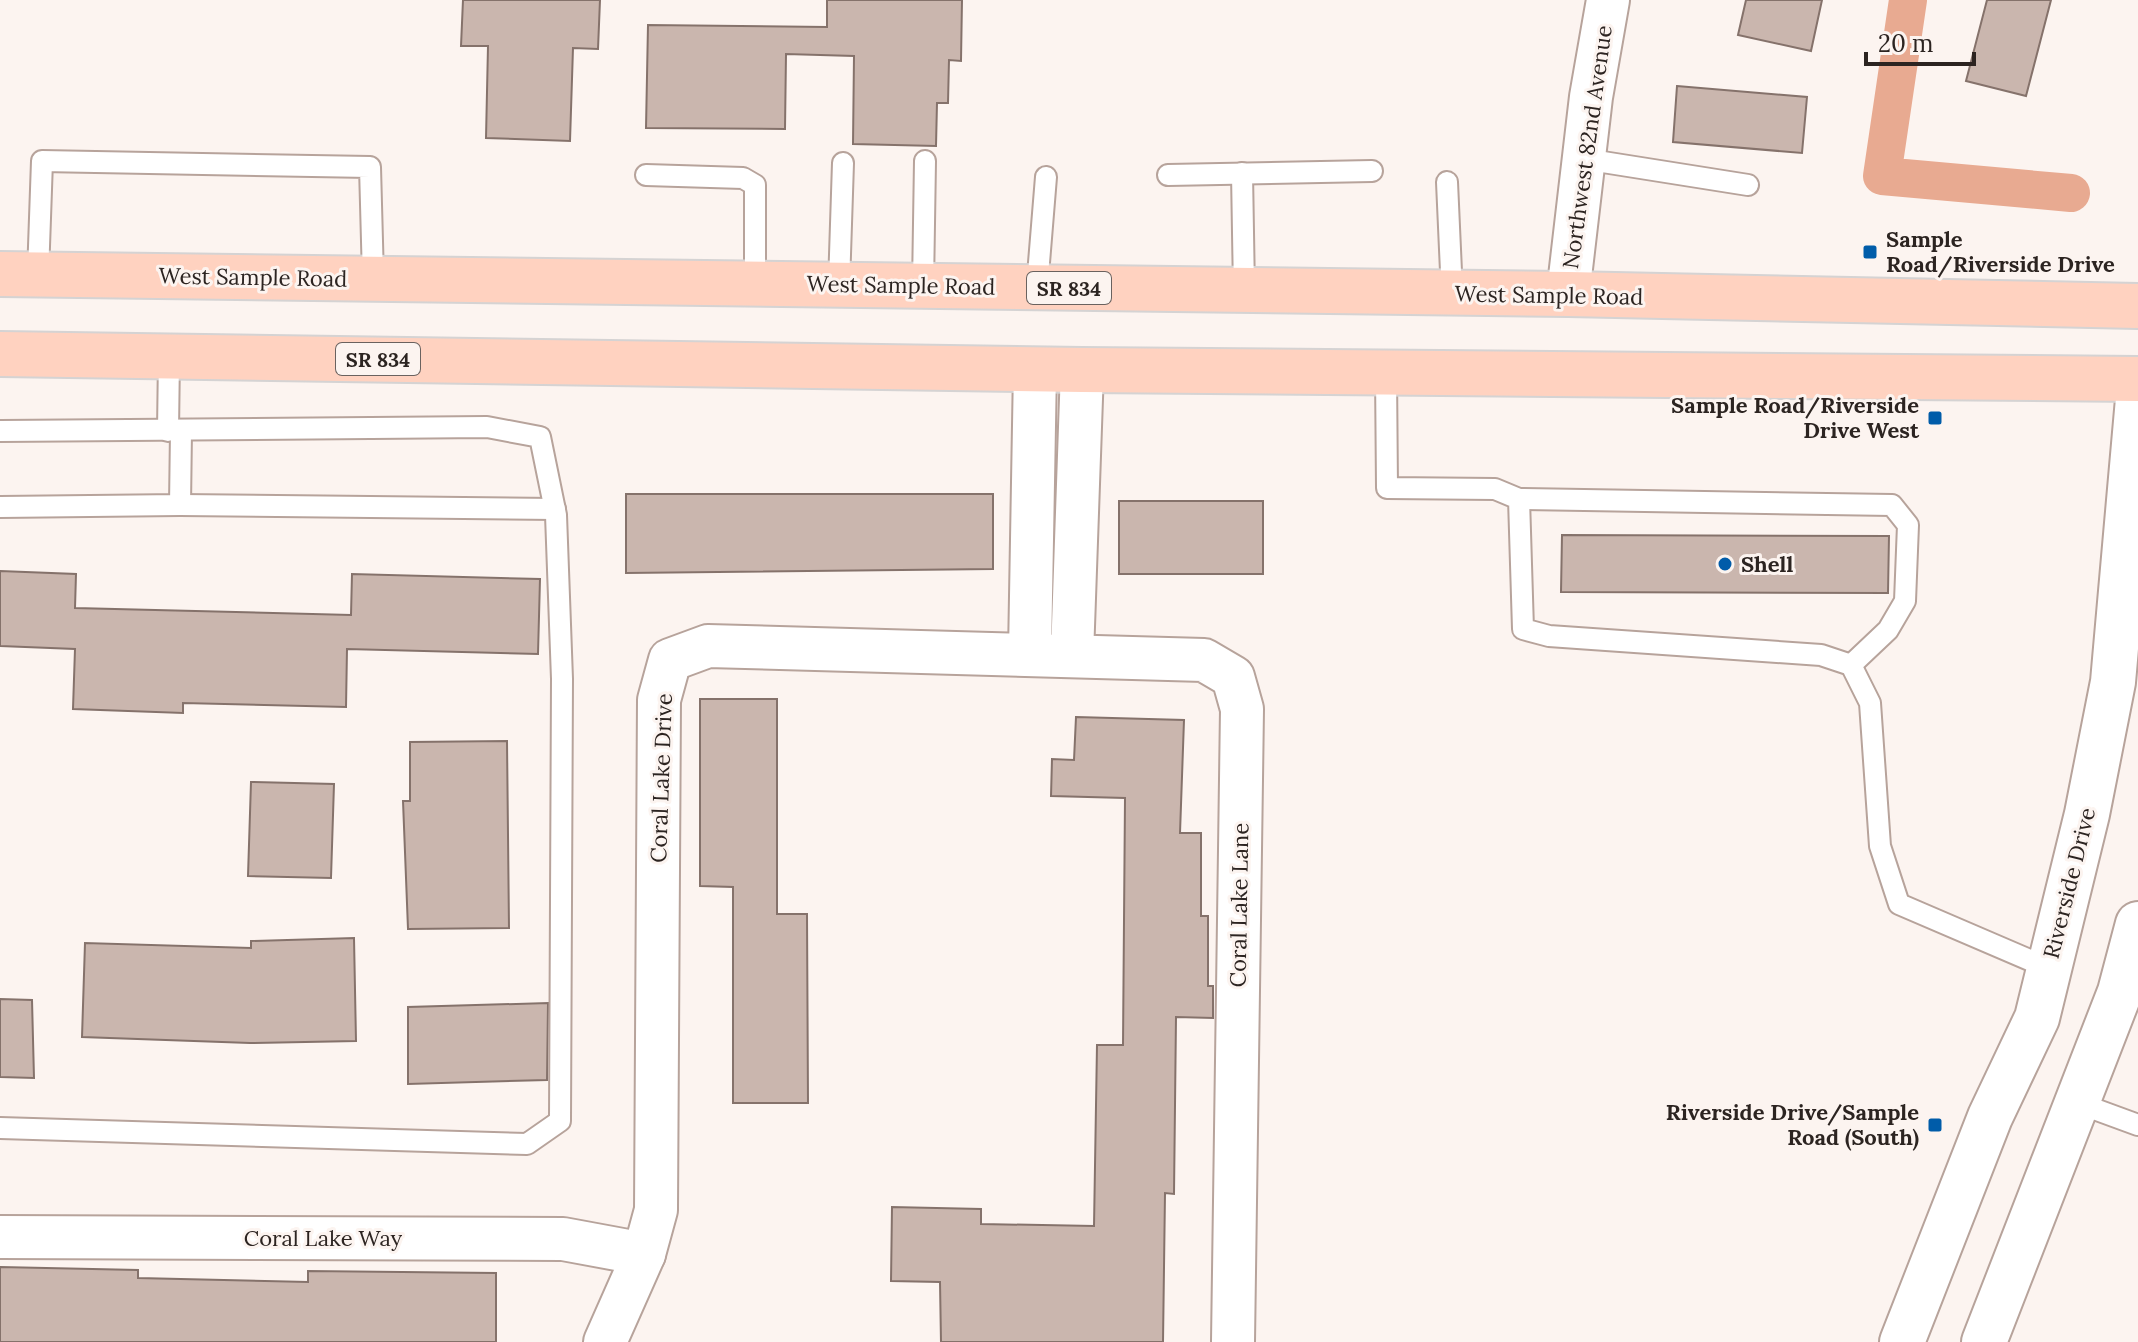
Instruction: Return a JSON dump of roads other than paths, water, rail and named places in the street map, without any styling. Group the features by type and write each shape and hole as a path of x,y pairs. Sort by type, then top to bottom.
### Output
{"main road":[{"name":"West Sample Road","path":"19,274 1568,294 2138,306"},
{"name":"SR 834","path":"0,354 1082,370 2138,379"}],"street":[{"name":"Northwest 82nd Avenue","path":"1568,294 1608,0"},
{"path":"1030,653 1035,369"},
{"path":"1072,655 1082,370"},
{"name":"Riverside Drive","path":"1902,1342 1990,1117 2037,1018 2087,814 2113,682 2138,399"},
{"name":"Coral Lake Drive","path":"605,1342 644,1254 656,1210 659,700 670,660 708,646 1030,653"},
{"name":"Coral Lake Lane","path":"1030,653 1204,660 1233,677 1242,709 1233,1342"},
{"path":"1984,1342 2007,1276 2120,992 2138,924"},
{"name":"Coral Lake Way","path":"0,1237 563,1239 644,1254"}],"lane":[{"path":"1584,159 1748,185"},
{"path":"19,274 42,161 370,167 373,278"},
{"path":"923,286 925,161"},
{"path":"839,285 843,163"},
{"path":"1168,175 1372,171"},
{"path":"1242,173 1244,291"},
{"path":"646,175 743,178 755,185 755,283"},
{"path":"1037,287 1046,177"},
{"path":"1447,182 1452,294"},
{"path":"169,356 180,505"},
{"path":"1386,373 1387,488 1495,489 1519,499 1892,505 1908,525 1905,601 1888,630 1851,665"},
{"path":"0,431 487,427 540,437 555,509 562,679 560,1121 527,1144 0,1128"},
{"path":"1519,499 1523,629 1549,636 1821,655 1851,665 1870,703 1880,846 1899,904 2048,968"},
{"path":"0,507 180,505 555,509"},
{"path":"2078,1103 2138,1125"}],"waterway":[{"path":"1908,0 1882,176 2071,193"}],"place":[{"name":"Sample Road/Riverside Drive","path":"1870,252"},
{"name":"Sample Road/Riverside Drive West","path":"1935,418"},
{"name":"Shell","path":"1725,564"},
{"name":"Riverside Drive/Sample Road (South)","path":"1935,1125"}]}
